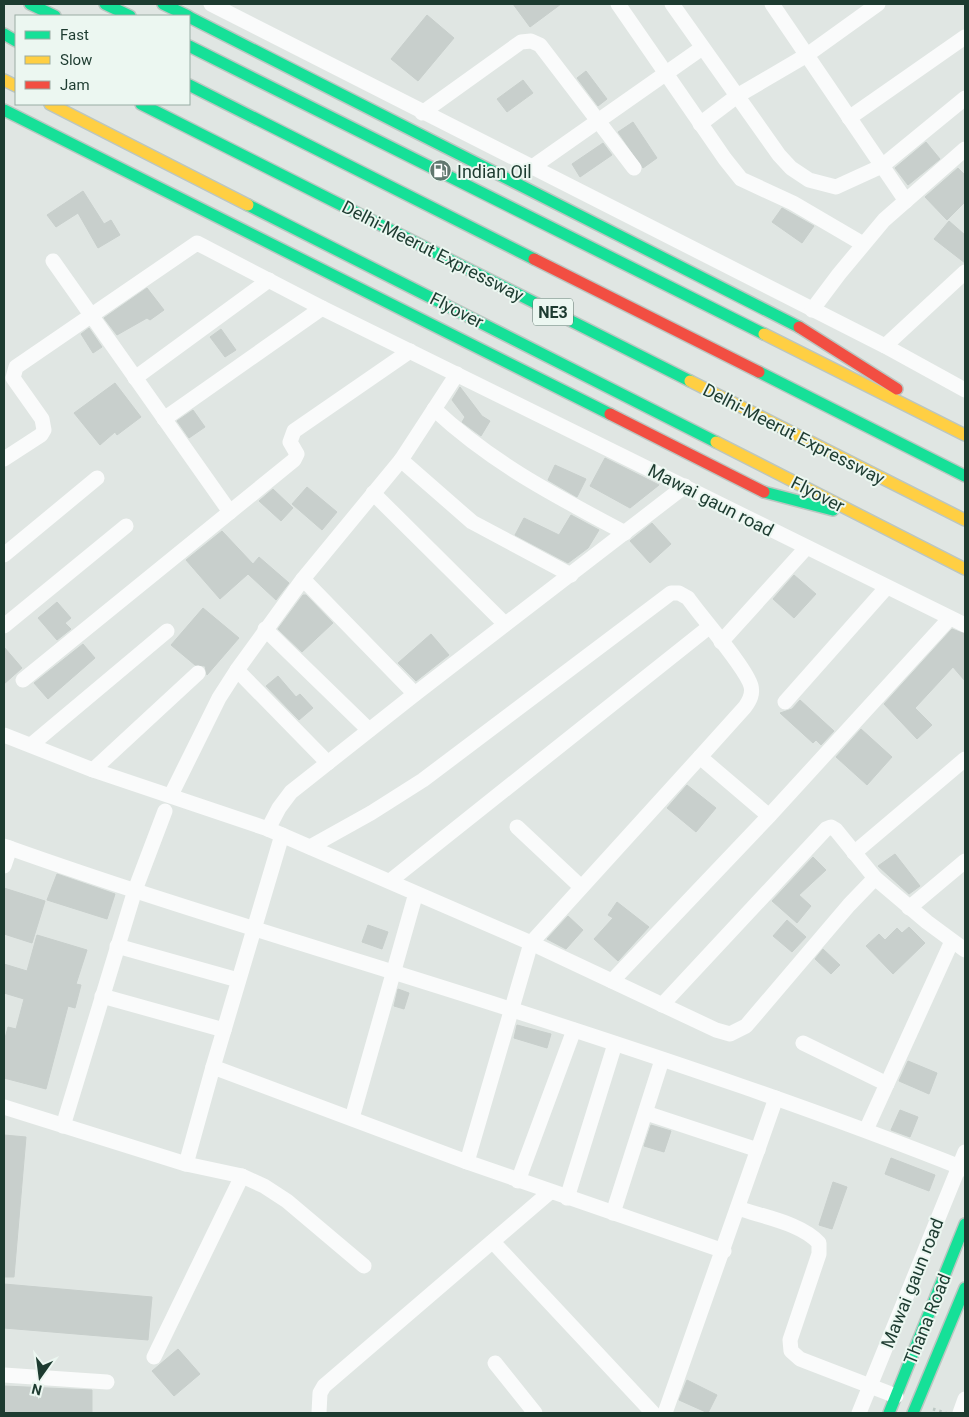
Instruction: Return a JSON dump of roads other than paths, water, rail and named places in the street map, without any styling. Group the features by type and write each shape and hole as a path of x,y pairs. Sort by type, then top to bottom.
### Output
{"main road":[{"path":"30,4 53,15"},
{"path":"105,4 128,15"},
{"path":"163,4 186,15"},
{"path":"190,17 805,330 965,434"},
{"path":"190,47 965,434"},
{"name":"NE3","path":"190,85 965,476"},
{"name":"Flyover","path":"52,105 865,518"},
{"name":"Delhi-Meerut Expressway","path":"143,105 965,520"},
{"path":"4,110 766,493 865,518 965,569"},
{"name":"Thana Road","path":"890,1413 965,1224"},
{"name":"Thana Road","path":"912,1413 965,1288"}],"street":[{"path":"211,4 422,113 884,346 965,390"},
{"path":"618,4 700,124 741,179 793,203 863,244"},
{"path":"672,4 779,155 792,168 810,180 836,188 882,166 965,98"},
{"path":"772,4 906,200"},
{"path":"700,124 737,96 807,55 878,4"},
{"path":"849,118 965,37"},
{"path":"422,113 521,42 531,41 540,45 634,168"},
{"path":"531,168 702,48"},
{"path":"812,310 863,244 906,200 965,149"},
{"name":"Mawai gaun road","path":"92,316 197,243 322,308 965,626"},
{"path":"53,261 230,512"},
{"path":"884,346 965,272"},
{"path":"135,378 269,280"},
{"path":"164,419 322,308"},
{"path":"4,459 41,435 44,430 42,419 13,378 16,367 92,316"},
{"path":"23,680 294,460 297,454 290,442 294,431 410,351"},
{"path":"171,795 219,698 237,670 303,579 401,460 457,374"},
{"path":"434,409 465,438 497,461 546,491 625,533"},
{"path":"401,460 472,522 571,575"},
{"path":"4,555 97,478"},
{"path":"186,1164 253,928 279,808 292,792 369,730 685,486"},
{"path":"373,493 505,624"},
{"path":"4,626 126,526"},
{"path":"721,642 806,548"},
{"path":"303,579 415,694"},
{"path":"785,702 886,588"},
{"path":"310,847 372,813 422,780 671,593 679,593 688,598 743,670 751,686 751,698 745,707 531,943 467,1162"},
{"path":"612,981 769,816 950,618"},
{"path":"390,881 709,627"},
{"path":"265,629 369,730"},
{"path":"31,745 167,631"},
{"path":"237,670 328,763"},
{"path":"93,770 198,673"},
{"path":"4,735 93,770 275,832 531,943 716,1030 730,1034 740,1031 849,905 876,878"},
{"path":"700,757 769,816"},
{"path":"854,853 965,759"},
{"path":"63,1126 135,890 165,811"},
{"path":"517,827 581,887"},
{"path":"662,1005 826,829 831,827 836,830 876,878 909,908 965,950"},
{"path":"4,866 7,847 391,973 574,1030 963,1162"},
{"path":"909,908 965,861"},
{"path":"352,1118 391,973 414,900"},
{"path":"866,1130 952,940"},
{"path":"117,946 238,980"},
{"path":"102,996 224,1030"},
{"path":"518,1181 574,1030"},
{"path":"802,1043 887,1084"},
{"path":"567,1198 615,1044"},
{"path":"613,1213 662,1060"},
{"path":"213,1067 518,1181 724,1251"},
{"path":"665,1413 724,1251 776,1098"},
{"path":"4,1107 186,1164 242,1176 264,1186 287,1201 364,1266"},
{"path":"646,1113 758,1150"},
{"name":"Mawai gaun road","path":"860,1413 963,1162"},
{"path":"154,1357 242,1176"},
{"path":"319,1413 320,1393 324,1386 550,1192"},
{"path":"738,1208 800,1230 812,1236 819,1243 819,1254 790,1340 791,1352 800,1359 896,1396"},
{"path":"493,1242 653,1413"},
{"path":"495,1363 535,1413"},
{"path":"4,1375 107,1382"},
{"path":"960,1413 965,1399"}],"place":[{"name":"Indian Oil","path":"441,171"}]}
